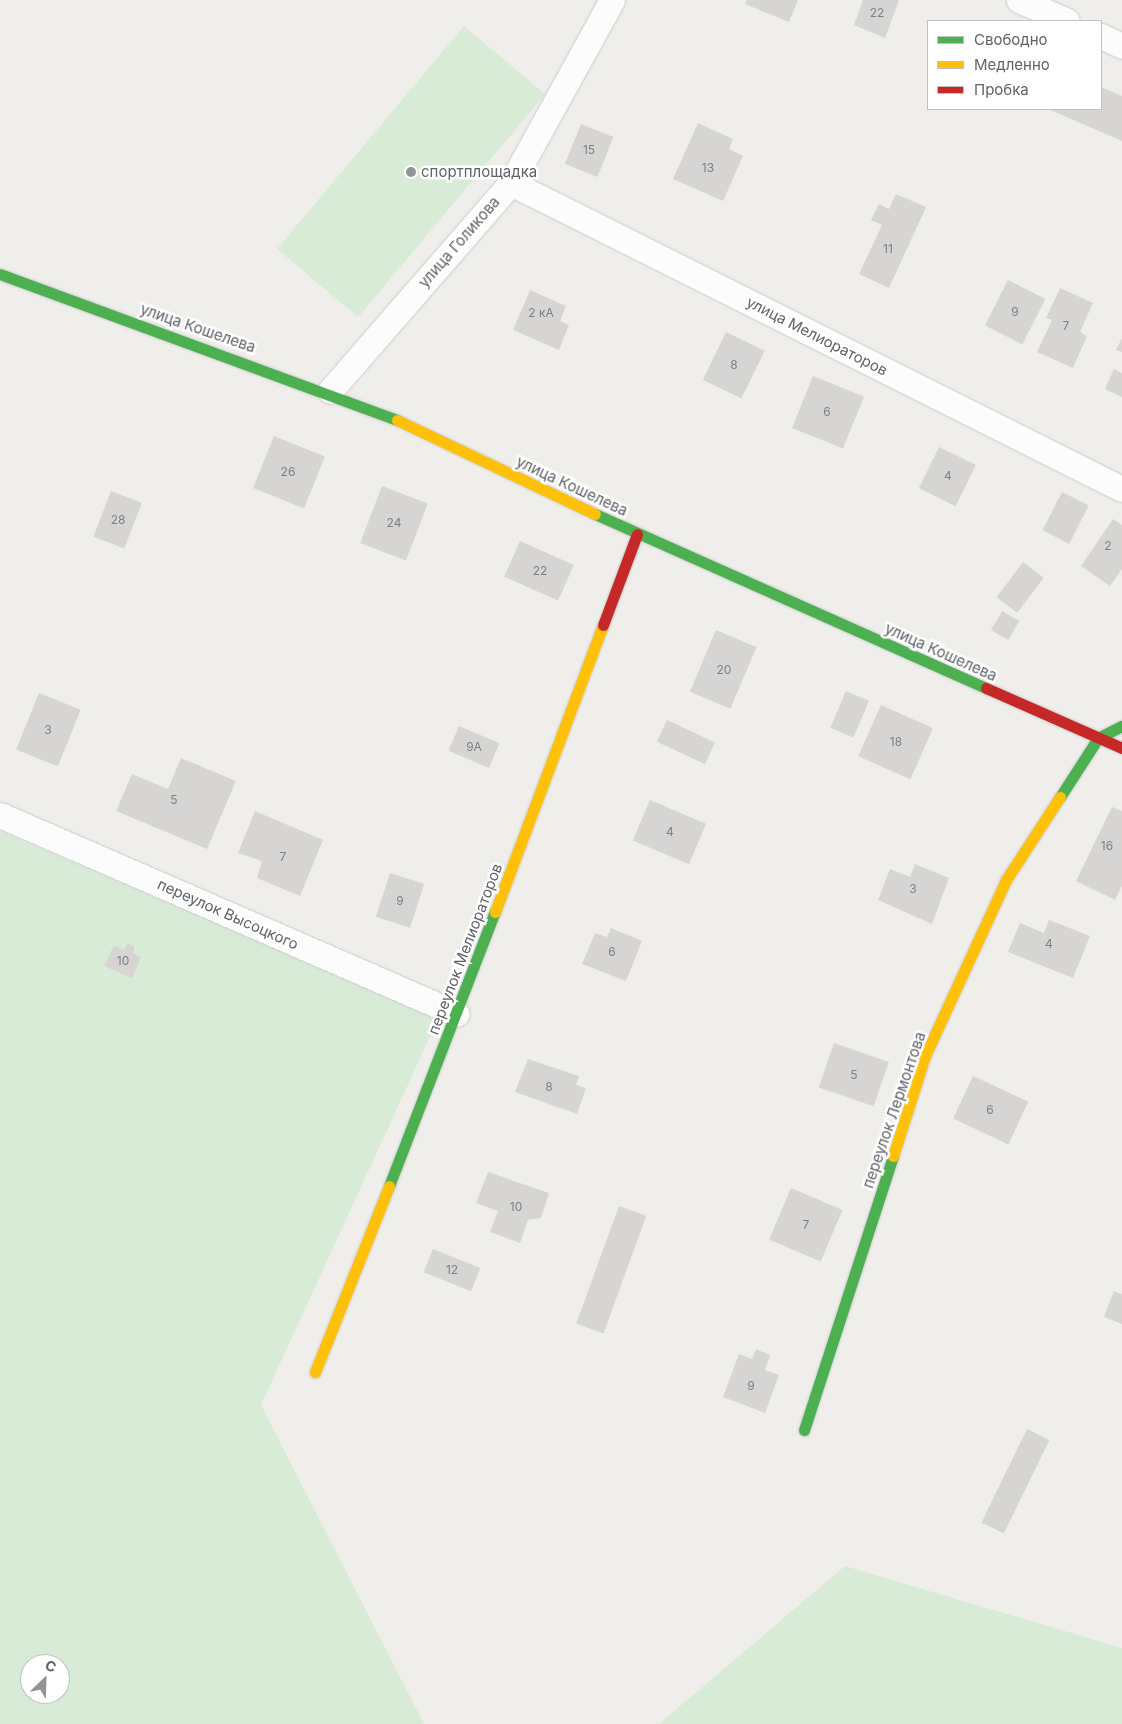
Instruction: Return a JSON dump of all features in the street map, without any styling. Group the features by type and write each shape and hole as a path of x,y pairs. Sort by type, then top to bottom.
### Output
{"street":[{"name":"улица Голикова","path":"330,391 511,183 612,0"},
{"path":"1020,0 1065,20"},
{"path":"1102,36 1122,46"},
{"name":"улица Мелиораторов","path":"511,183 1122,489"},
{"name":"улица Кошелева","path":"0,274 330,391 637,534 1122,748"},
{"name":"переулок Мелиораторов","path":"315,1372 456,1014 637,534"},
{"path":"1098,738 1122,726"},
{"name":"переулок Лермонтова","path":"804,1430 925,1056 1006,880 1098,738"},
{"name":"переулок Высоцкого","path":"0,815 456,1014"}],"green space":[{"name":"спортплощадка","path":"464,26 545,94 358,317 277,249"},
{"path":"0,831 439,1017 261,1405 424,1724 0,1724"},
{"path":"845,1566 1122,1648 1122,1724 659,1724"}],"building":[{"path":"747,0 798,0 789,22 745,4"},
{"path":"863,0 899,0 885,38 854,25"},
{"path":"1102,87 1122,96 1122,141 1050,110 1102,110"},
{"path":"698,123 733,139 729,149 743,156 723,201 673,179"},
{"path":"581,124 613,137 597,177 565,164"},
{"path":"896,194 926,207 889,288 859,274 882,225 871,220 879,204 889,209"},
{"path":"1008,280 1045,299 1022,345 985,325"},
{"path":"1060,288 1093,303 1080,332 1087,336 1073,368 1037,352 1052,320 1046,318"},
{"path":"530,290 566,306 560,321 569,325 559,350 513,330"},
{"path":"726,332 765,351 741,398 703,380"},
{"path":"1122,338 1122,352 1116,350"},
{"path":"1114,369 1122,373 1122,397 1105,389"},
{"path":"813,376 864,397 843,449 792,428"},
{"path":"274,436 325,457 304,509 253,488"},
{"path":"939,447 976,465 956,506 919,488"},
{"path":"382,486 428,504 406,561 360,543"},
{"path":"111,491 142,503 124,549 93,537"},
{"path":"1062,492 1089,506 1069,544 1042,530"},
{"path":"1113,519 1122,525 1122,569 1110,586 1081,566"},
{"path":"520,541 574,565 558,601 504,577"},
{"path":"1023,562 1044,578 1017,613 997,597"},
{"path":"1002,611 1019,621 1008,640 991,630"},
{"path":"716,630 757,647 730,709 690,692"},
{"path":"846,691 869,701 853,738 830,728"},
{"path":"39,693 81,710 58,766 16,750"},
{"path":"881,705 933,728 910,779 858,756"},
{"path":"667,720 715,742 705,764 657,742"},
{"path":"459,726 500,743 489,768 448,751"},
{"path":"181,758 236,781 207,849 116,811 132,774 168,789"},
{"path":"650,800 706,824 689,864 633,841"},
{"path":"1112,807 1122,811 1122,886 1115,900 1076,881"},
{"path":"255,811 323,840 300,896 257,878 262,861 238,853"},
{"path":"915,864 949,878 932,924 878,900 890,869 910,877"},
{"path":"390,873 424,884 410,928 376,917"},
{"path":"1049,920 1090,936 1073,978 1008,952 1020,923 1044,933"},
{"path":"611,928 642,941 626,981 582,964 595,933 607,937"},
{"path":"127,943 135,947 133,953 141,957 132,978 104,966 114,945 124,950"},
{"path":"834,1043 889,1062 874,1106 819,1087"},
{"path":"528,1059 579,1076 576,1085 586,1088 577,1114 515,1092"},
{"path":"973,1076 1028,1102 1008,1144 953,1119"},
{"path":"488,1172 549,1193 541,1218 528,1220 520,1243 490,1232 498,1211 476,1203"},
{"path":"791,1188 843,1210 821,1261 769,1240"},
{"path":"619,1206 646,1216 603,1333 576,1323"},
{"path":"433,1249 480,1268 471,1291 424,1272"},
{"path":"1114,1291 1122,1294 1122,1324 1104,1317"},
{"path":"756,1349 770,1355 765,1370 779,1375 765,1413 723,1397 739,1354 752,1359"},
{"path":"1027,1429 1049,1440 1004,1533 981,1522"}],"traffic: fast":[{"path":"0,274 397,420"},
{"path":"595,514 986,688"},
{"path":"1060,797 1098,738 1122,726"},
{"path":"389,1186 495,912"},
{"path":"804,1430 893,1156"}],"traffic: slow":[{"path":"397,420 595,514"},
{"path":"495,912 603,625"},
{"path":"893,1156 925,1056 1006,880 1060,797"},
{"path":"315,1372 389,1186"}],"traffic: jam":[{"path":"603,625 637,534"},
{"path":"986,688 1122,748"}],"place":[{"name":"спортплощадка","path":"411,172"}]}
